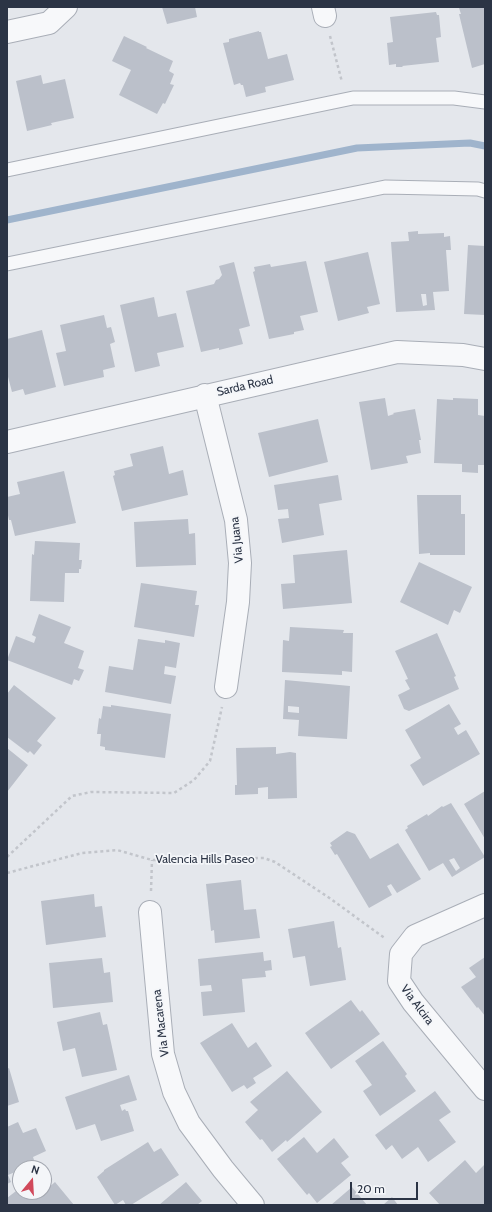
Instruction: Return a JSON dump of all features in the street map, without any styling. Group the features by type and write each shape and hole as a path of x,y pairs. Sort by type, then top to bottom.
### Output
{"street":[{"path":"7,32 49,24 66,7"},
{"name":"Sarda Road","path":"7,442 205,395 397,352 463,355 485,359"},
{"name":"Via Juana","path":"205,395 236,520 240,563 238,602 226,687"},
{"path":"401,954 415,936 485,905"},
{"name":"Via Macarena","path":"150,912 163,1054 174,1092 189,1123 223,1169 253,1205"},
{"name":"Via Alcira","path":"401,954 399,981 413,1002 485,1089"}],"lane":[{"path":"7,170 354,98 454,98 485,102"},
{"path":"7,264 385,188 478,189 485,191"}],"path":[{"path":"324,12 343,86"},
{"path":"7,857 72,796 91,792 174,793 194,780 210,761 226,687"},
{"name":"Valencia Hills Paseo","path":"7,873 82,853 117,850 152,860 264,858 275,862 328,897 382,936 401,954"},
{"path":"150,912 152,860"}],"building":[{"path":"162,7 195,7 197,17 167,24"},
{"path":"485,7 485,64 472,68 459,14 461,14 459,8"},
{"path":"436,12 437,15 439,15 441,37 436,38 439,62 402,66 403,67 396,67 396,64 389,65 387,43 393,42 390,17"},
{"path":"259,31 261,32 268,59 287,54 294,80 265,87 266,92 246,97 243,85 240,83 234,85 223,43 229,42 229,39"},
{"path":"124,36 173,61 169,71 174,74 170,84 174,85 165,104 163,103 157,114 119,95 131,70 112,61"},
{"path":"41,75 43,84 65,79 74,118 51,123 52,125 27,131 16,81"},
{"path":"418,231 418,234 444,233 444,237 450,236 451,250 446,250 449,291 433,292 435,310 396,312 391,242 409,241 408,232","holes":["421,294 426,294 427,305 423,306"]},
{"path":"468,245 485,246 485,315 464,314"},
{"path":"368,252 380,304 367,307 369,313 338,321 324,262"},
{"path":"306,261 318,312 300,316 304,330 294,332 294,334 269,339 253,272 255,271 254,267 270,264 271,267"},
{"path":"234,262 250,326 239,329 243,344 219,350 219,348 201,352 186,291 214,284 222,275 219,266"},
{"path":"154,297 158,317 176,313 184,347 157,353 160,366 135,372 120,305"},
{"path":"104,315 107,328 111,327 115,342 110,344 115,367 103,370 104,377 64,386 56,353 66,351 60,325"},
{"path":"42,330 56,387 25,395 23,389 12,392 7,373 7,339"},
{"path":"385,398 388,416 394,414 393,413 415,409 421,440 419,440 421,453 406,456 408,463 371,470 359,402"},
{"path":"453,398 478,399 478,415 485,416 485,465 478,465 478,473 462,472 462,464 434,463 437,399 453,400"},
{"path":"318,419 328,462 269,477 258,433"},
{"path":"163,446 169,474 183,470 188,495 122,511 113,476 115,475 114,471 133,466 130,454"},
{"path":"64,471 76,523 15,536 7,511 7,497 20,494 17,482"},
{"path":"338,475 342,500 319,504 324,535 282,543 278,519 289,518 288,509 278,510 274,485"},
{"path":"417,495 461,495 461,514 465,514 465,555 430,555 430,553 419,554"},
{"path":"188,519 189,534 195,533 196,565 136,567 134,522"},
{"path":"35,541 80,543 79,560 82,560 81,569 79,569 79,573 65,573 64,602 30,601 32,554 34,555"},
{"path":"347,550 352,603 283,609 281,584 295,583 293,555"},
{"path":"419,562 472,587 460,613 454,610 448,625 400,602"},
{"path":"141,583 197,591 195,605 199,605 194,637 134,627"},
{"path":"39,614 71,627 64,643 84,651 78,668 84,670 79,681 74,679 72,685 7,660 16,636 34,643 36,637 32,635"},
{"path":"290,627 344,630 343,633 353,633 352,672 342,671 342,675 282,672 283,640 289,641"},
{"path":"437,633 456,676 454,677 459,689 409,711 404,709 398,695 410,689 405,680 408,679 395,651"},
{"path":"138,639 165,643 165,640 180,643 176,668 165,666 164,674 176,676 171,704 105,692 109,666 133,670"},
{"path":"285,680 350,686 347,739 298,736 299,720 283,719","holes":["288,706 299,707 299,713 288,712"]},
{"path":"14,685 56,718 37,741 42,745 34,755 30,751 28,753 7,737 7,694"},
{"path":"449,704 461,724 454,728 458,735 466,730 480,754 423,786 410,765 421,758 405,730"},
{"path":"111,705 171,714 165,758 105,750 105,747 100,746 101,734 97,734 99,718 101,719 103,706 111,707"},
{"path":"276,747 276,754 290,752 296,753 297,798 268,799 268,787 258,788 258,794 235,795 235,785 237,785 236,748"},
{"path":"7,748 28,765 7,792"},
{"path":"485,791 485,839 464,804"},
{"path":"451,803 485,857 452,877 443,863 429,871 405,830 408,828 407,826 427,814 428,816 442,806 443,807","holes":["454,858 460,868 456,871 449,860"]},
{"path":"347,831 355,834 370,859 398,843 421,879 397,893 391,884 387,886 392,895 369,908 337,854 335,855 330,847 332,846 330,843"},
{"path":"241,880 244,910 256,909 260,938 215,943 214,930 211,931 206,884"},
{"path":"94,894 95,907 102,906 106,937 46,945 41,901"},
{"path":"334,921 338,948 341,947 346,980 310,986 305,956 293,958 288,929"},
{"path":"263,952 264,961 271,960 272,970 265,971 266,977 242,979 245,1012 203,1016 201,992 212,991 211,985 200,986 198,959"},
{"path":"485,957 485,1016 461,987 476,977 469,968"},
{"path":"102,958 104,973 110,972 113,1002 53,1008 49,963"},
{"path":"351,1000 360,1012 362,1010 380,1034 331,1069 305,1033"},
{"path":"100,1012 103,1025 107,1024 117,1070 82,1077 75,1048 63,1051 57,1022"},
{"path":"232,1023 248,1048 256,1042 272,1066 253,1078 256,1083 247,1089 244,1085 232,1092 200,1043"},
{"path":"383,1041 407,1074 405,1076 416,1091 380,1116 363,1091 372,1085 355,1061"},
{"path":"9,1068 19,1102 7,1106 7,1069"},
{"path":"287,1071 322,1112 287,1142 286,1140 272,1152 262,1139 260,1140 245,1122 258,1110 250,1102"},
{"path":"129,1075 137,1100 120,1105 122,1111 125,1109 128,1111 134,1131 101,1141 95,1124 76,1130 65,1097"},
{"path":"435,1091 451,1112 439,1120 456,1142 428,1162 418,1147 402,1159 392,1145 386,1150 375,1135"},
{"path":"18,1122 23,1133 36,1128 46,1151 33,1157 34,1160 12,1160 12,1173 8,1175 11,1182 7,1184 7,1127"},
{"path":"304,1137 317,1153 334,1138 349,1157 341,1163 351,1175 317,1203 309,1193 307,1195 277,1159"},
{"path":"148,1142 154,1152 161,1148 179,1175 131,1205 126,1205 123,1200 115,1205 97,1177 104,1170"},
{"path":"465,1160 476,1173 485,1164 485,1205 440,1205 429,1193"},
{"path":"55,1182 74,1205 7,1205 7,1198 12,1194 12,1200 52,1200 52,1185"},
{"path":"186,1182 202,1201 197,1205 159,1205"},
{"path":"352,1187 367,1205 331,1205"},
{"path":"392,1197 398,1205 383,1205"}],"waterway":[{"path":"7,220 357,148 470,143 485,146"}]}
